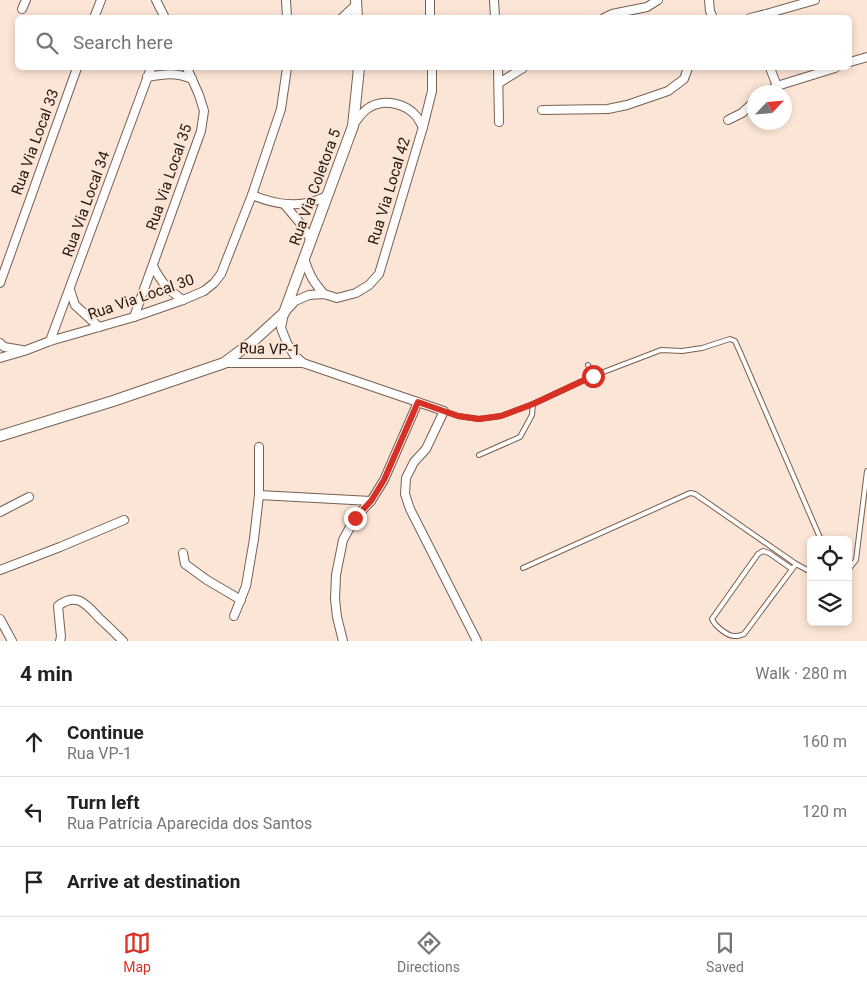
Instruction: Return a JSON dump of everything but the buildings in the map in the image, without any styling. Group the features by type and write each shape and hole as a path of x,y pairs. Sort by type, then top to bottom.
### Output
{"street":[{"path":"22,10 26,0"},
{"path":"95,15 101,0"},
{"path":"156,0 164,15"},
{"path":"286,0 287,14"},
{"path":"430,0 430,15"},
{"path":"494,0 495,15"},
{"path":"610,15 647,7 658,0"},
{"path":"709,0 712,15"},
{"path":"762,15 815,0"},
{"path":"345,15 356,3"},
{"path":"852,61 867,56"},
{"name":"Rua Via Local 33","path":"0,283 76,70"},
{"name":"Rua Via Local 34","path":"50,341 150,70"},
{"name":"Rua Via Local 35","path":"134,316 201,131 204,111 188,70"},
{"name":"Rua Via Local 30","path":"0,358 183,300 204,291 214,283 221,274 252,195 281,108 287,70"},
{"name":"Rua Via Coletora 5","path":"303,364 287,344 281,328 284,313 353,126 359,70"},
{"name":"Rua Via Local 42","path":"324,294 336,298 356,293 369,285 379,274 423,127 432,91 432,70"},
{"path":"498,70 499,122"},
{"path":"498,83 520,70"},
{"path":"542,110 608,109 626,105 668,91 684,78 687,70"},
{"path":"771,70 778,85"},
{"path":"781,85 829,70"},
{"path":"147,77 182,74 192,79"},
{"path":"353,126 360,115 370,107 382,103 395,103 407,108 416,116 423,127"},
{"path":"728,120 747,108"},
{"path":"252,195 264,200 284,204 307,203 326,196"},
{"path":"284,204 311,240"},
{"path":"304,258 308,272 324,294"},
{"path":"153,266 159,279 183,300"},
{"path":"70,290 75,305 99,327"},
{"path":"284,313 295,301 309,295 324,294"},
{"name":"Rua Via Coletora 5","path":"224,363 252,342 284,313"},
{"path":"0,343 4,347 24,351"},
{"name":"Rua VP-1","path":"0,436 113,401 224,363 303,364 444,411"},
{"path":"343,641 335,599 336,576 343,540 355,518 371,501 384,480 418,402"},
{"path":"444,411 426,448 414,462 406,478 405,494 476,641"},
{"path":"234,616 246,586 254,539 259,495 259,447"},
{"path":"259,495 371,501"},
{"path":"0,512 30,497"},
{"path":"0,570 124,520"},
{"path":"182,553 185,564 207,580 241,600"},
{"path":"60,641 58,606 64,601 74,599 86,604 123,641"},
{"path":"0,619 12,641"}],"lane":[{"name":"Rua VP-1","path":"444,411 458,416 479,419 501,416 533,404 593,376 661,350 682,351 702,348 730,338 735,341 819,536"},
{"path":"588,366 593,376"},
{"path":"478,454 520,437 532,415 533,404"},
{"path":"852,565 856,560 867,471"},
{"path":"523,568 690,493 695,494 807,570"},
{"path":"792,569 769,553 763,551 758,554 712,618 713,622 731,636 744,634 796,564"}],"route":[{"path":"355,518 371,501 384,480 418,402 458,416 479,419 501,416 520,410 593,376"}]}
